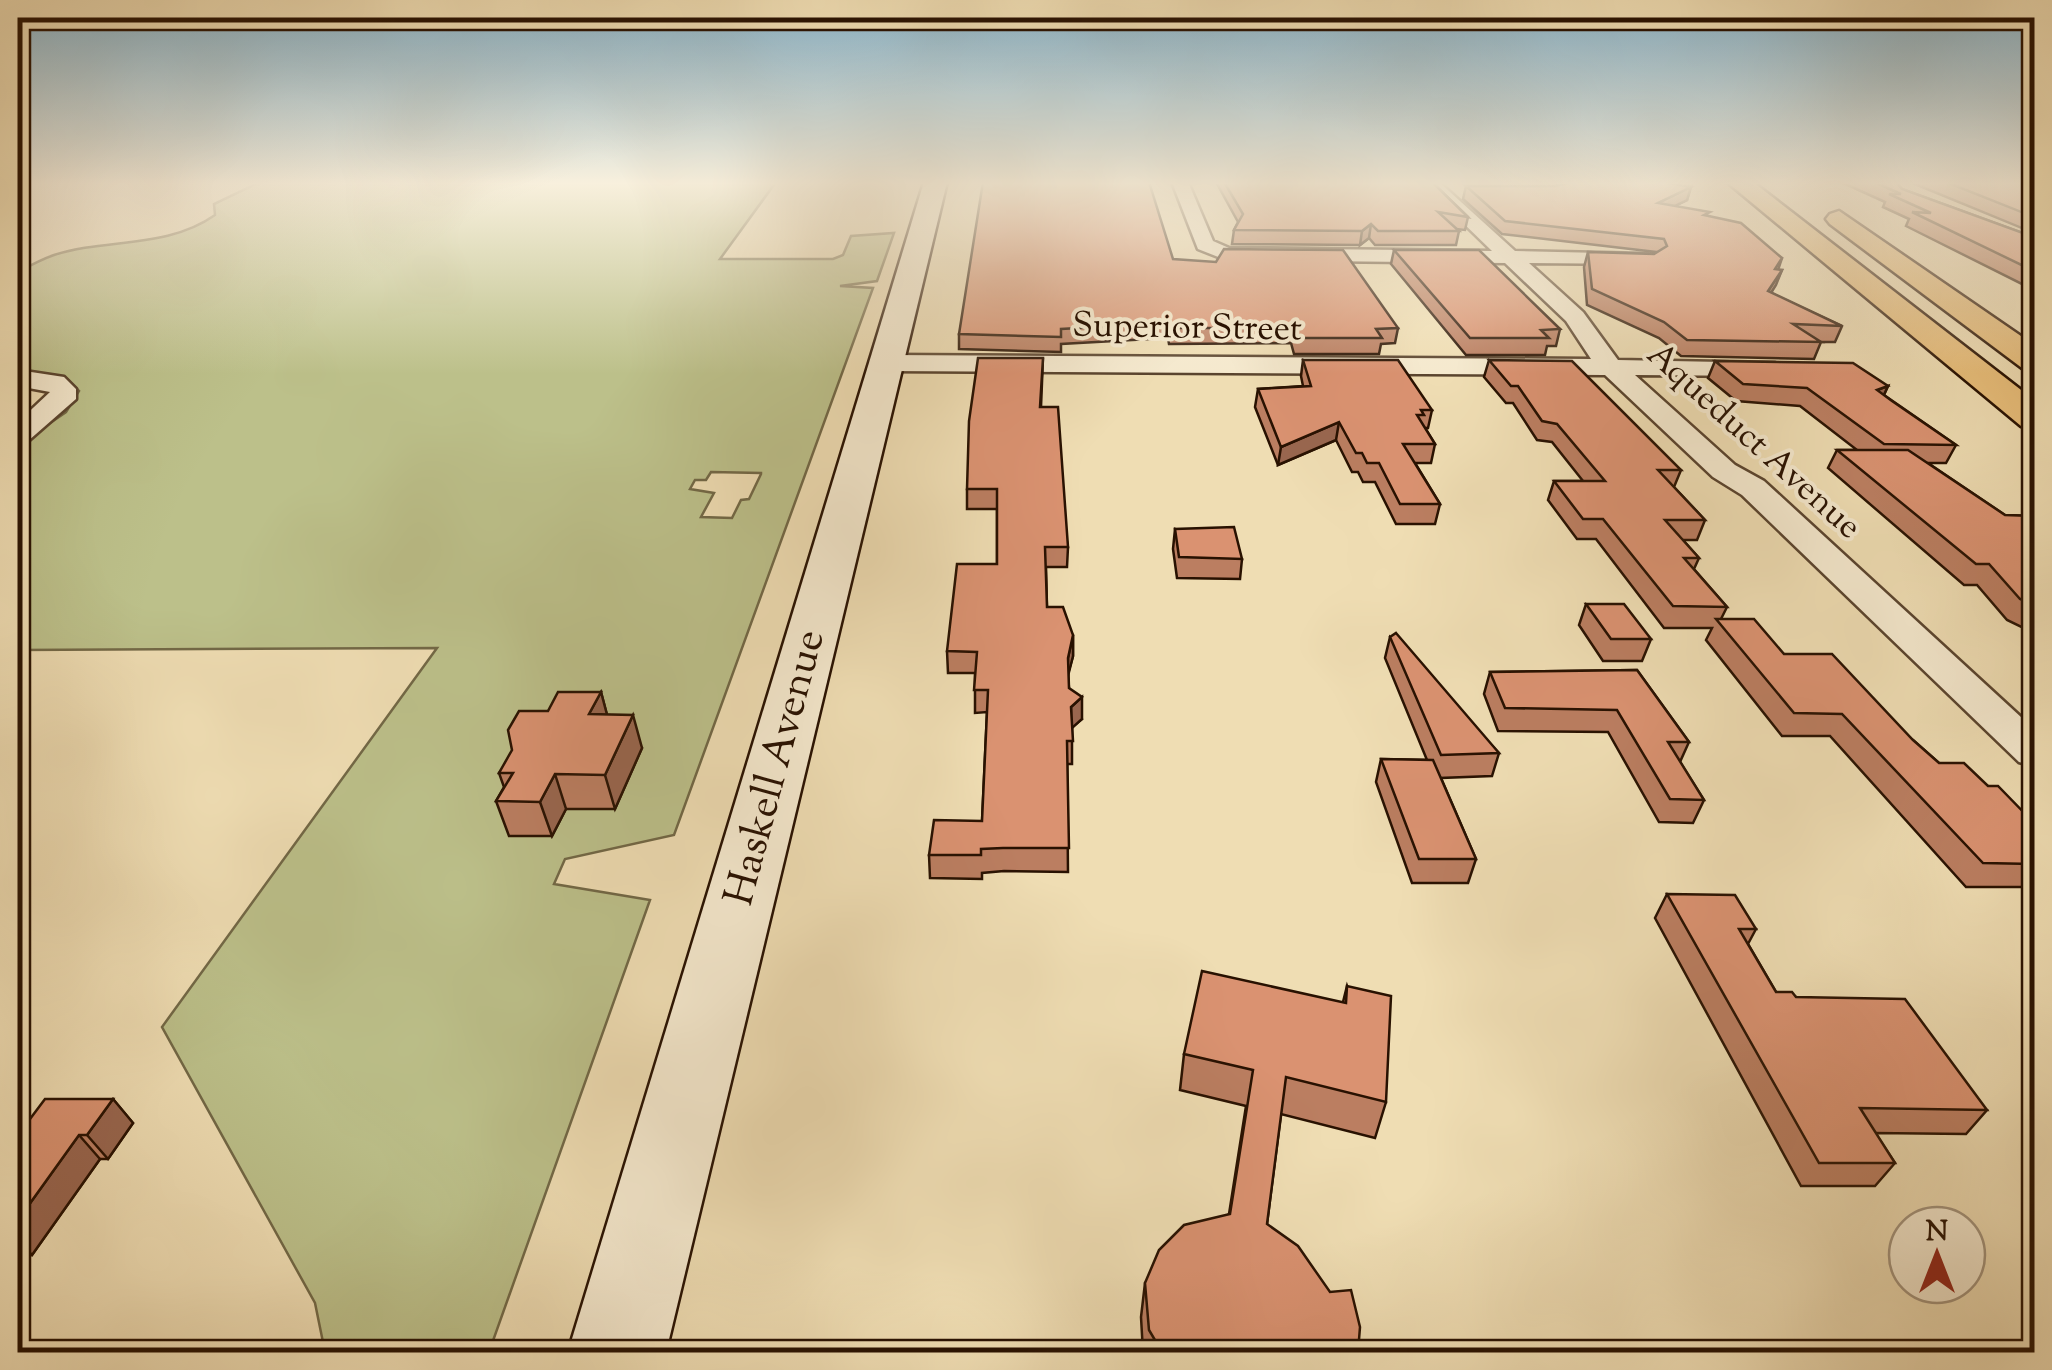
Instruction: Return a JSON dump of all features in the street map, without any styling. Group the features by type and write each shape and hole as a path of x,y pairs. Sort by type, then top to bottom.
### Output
{"highway":[{"path":"1818,246 2034,418"},
{"path":"1837,246 2034,399"},
{"path":"1849,246 2034,385"},
{"path":"1876,246 2034,361"}],"main road":[{"name":"Haskell Avenue","path":"617,1352 919,246"}],"street":[{"path":"1209,246 1220,252 1650,259"},
{"name":"Aqueduct Avenue","path":"1499,246 1575,317 1614,368 1724,471 1754,488 2034,752"},
{"name":"Superior Street","path":"888,363 1800,368"},
{"path":"18,378 55,383 64,389 64,399 18,435"}],"green space":[{"path":"102,246 730,246 720,259 833,259 843,255 847,246 889,246 877,281 840,286 873,288 674,835 565,859 554,884 650,900 489,1352 325,1352 315,1303 162,1027 437,648 18,650 18,445 66,412 79,391 66,378 18,373 18,272 74,250","holes":["711,472 761,473 749,499 741,500 732,518 701,517 714,493 690,489 695,480 706,480"]}],"building":[{"path":"973,246 1169,246 1173,259 1216,262 1224,249 1343,250 1398,328 1376,329 1382,338 1296,338 1293,328 1171,328 1169,323 1061,329 1061,337 959,334"},
{"path":"1667,246 1768,246 1782,258 1775,269 1782,270 1768,291 1842,326 1793,324 1821,342 1687,340 1664,322 1592,289 1588,252 1654,254"},
{"path":"1982,246 2034,246 2034,271"},
{"path":"1394,250 1479,250 1560,329 1541,330 1549,338 1470,338"},
{"path":"978,358 1043,358 1040,407 1058,407 1068,547 1045,547 1047,607 1063,607 1073,635 1068,658 1069,688 1082,697 1071,707 1073,741 1067,741 1069,848 981,849 981,855 929,855 934,820 982,821 988,690 974,690 977,652 947,651 957,564 997,564 997,489 967,489 969,421"},
{"path":"1303,360 1398,360 1432,410 1421,410 1424,415 1417,415 1435,444 1403,444 1440,504 1400,504 1379,463 1367,463 1362,453 1356,453 1339,422 1281,447 1258,389 1311,386"},
{"path":"1489,360 1572,361 1681,470 1658,470 1705,520 1665,520 1699,558 1684,558 1727,607 1673,606 1603,519 1583,519 1554,481 1605,481 1557,424 1542,421 1518,386 1511,386"},
{"path":"1715,361 1853,363 1888,386 1877,390 1956,445 1884,444 1807,388 1743,384"},
{"path":"1837,450 1908,450 2005,515 2034,516 2034,605 2020,599 1989,564 1976,564"},
{"path":"1234,527 1242,559 1179,557 1175,529"},
{"path":"1586,604 1624,604 1651,639 1611,639"},
{"path":"1716,619 1754,619 1784,654 1832,654 1939,763 1964,763 1988,786 1998,786 2034,823 2034,864 1983,863 1842,714 1794,713"},
{"path":"1396,633 1499,753 1441,755 1390,637"},
{"path":"1637,670 1689,742 1668,742 1704,800 1670,799 1617,710 1505,708 1490,672"},
{"path":"558,692 601,692 589,714 633,715 605,775 555,774 540,802 496,801 513,773 499,773 512,750 508,730 519,711 548,711"},
{"path":"1381,759 1433,760 1476,859 1419,859"},
{"path":"1667,894 1735,895 1756,929 1739,929 1776,992 1792,992 1796,997 1905,999 1987,1110 1860,1108 1895,1163 1819,1163"},
{"path":"1202,971 1346,1003 1347,986 1391,996 1386,1102 1286,1077 1267,1224 1298,1246 1330,1292 1351,1290 1360,1327 1358,1352 1162,1352 1149,1330 1145,1283 1159,1250 1184,1225 1230,1214 1253,1070 1184,1054"},
{"path":"45,1099 113,1099 87,1135 79,1135 18,1220 18,1135"}]}
